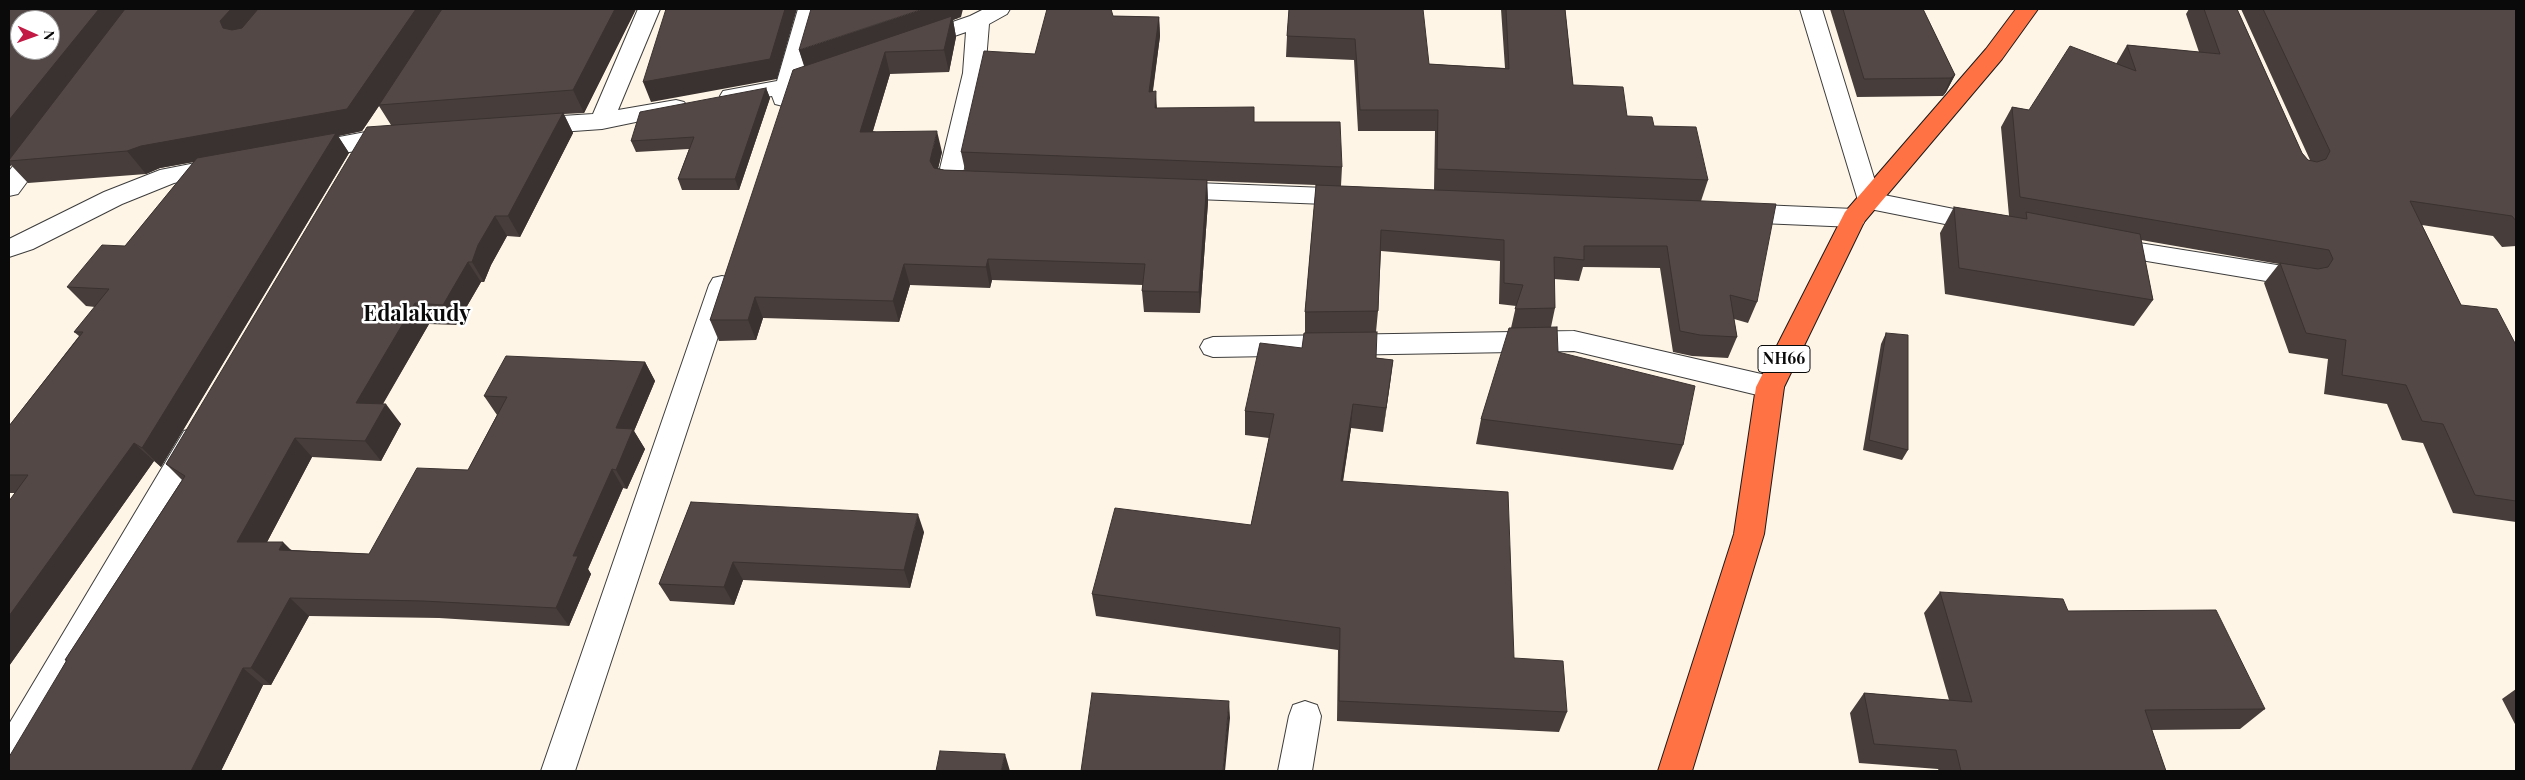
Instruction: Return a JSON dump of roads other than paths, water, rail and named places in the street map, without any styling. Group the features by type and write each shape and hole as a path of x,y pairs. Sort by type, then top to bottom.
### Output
{"highway":[{"name":"NH66","path":"1674,771 1749,534 1770,386 1861,209 1994,54 2027,9"}],"street":[{"path":"602,121 649,9"},
{"path":"775,124 788,86 809,9"},
{"path":"1812,9 1861,209"},
{"path":"897,49 989,15"},
{"path":"989,15 949,181 999,183"},
{"path":"506,128 602,121 788,86 842,67"},
{"path":"356,165 387,115"},
{"path":"9,188 56,127"},
{"path":"284,155 371,139 419,135"},
{"path":"9,248 24,243 113,198 169,176 246,162"},
{"path":"1148,189 1376,198"},
{"path":"1714,212 1861,209 2003,227"},
{"path":"2089,243 2302,278"},
{"path":"558,771 656,485 731,257"},
{"path":"1213,346 1574,341 1770,386"},
{"path":"9,754 205,421"},
{"path":"1295,771 1305,716"}],"district":[{"name":"Edalakudy","path":"417,314"}]}
